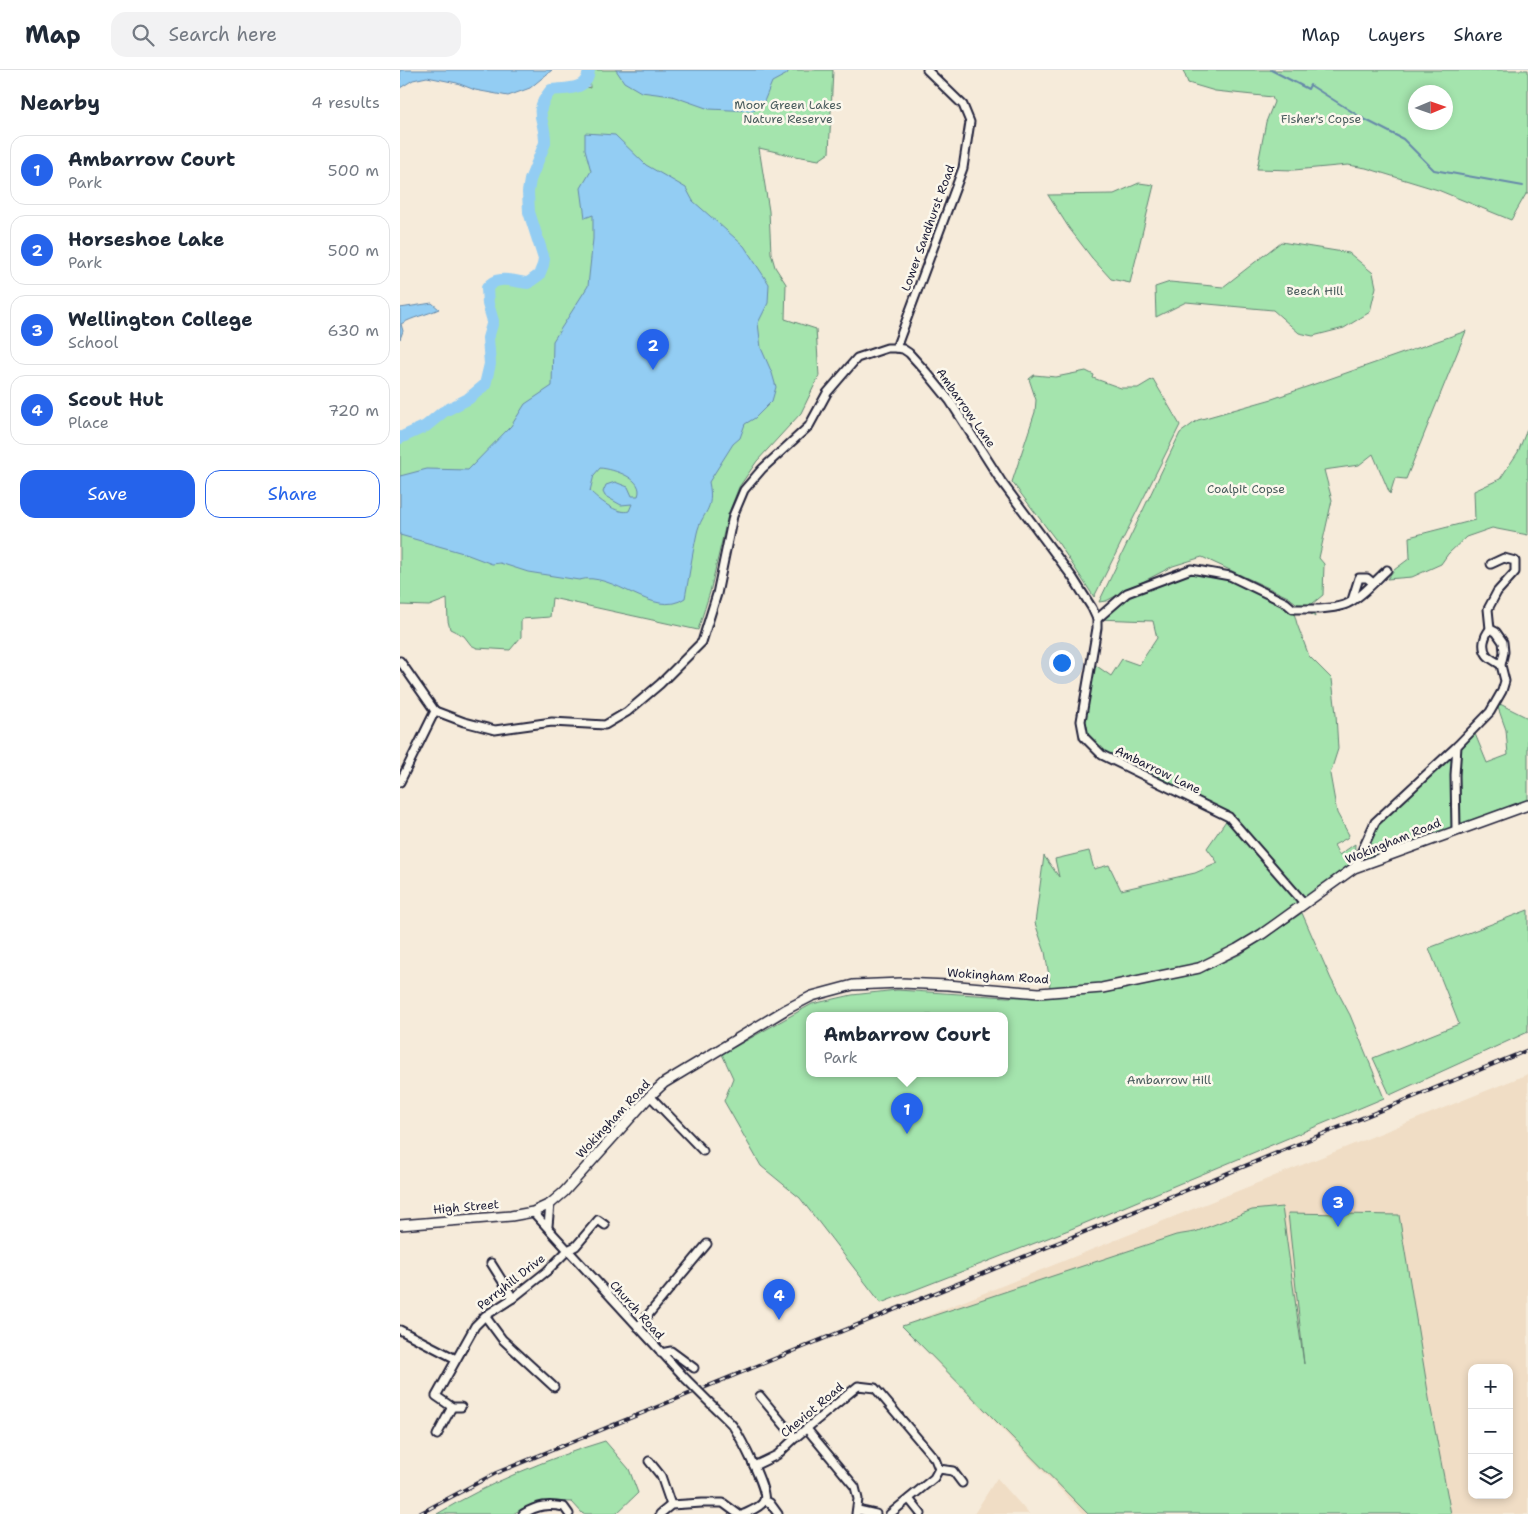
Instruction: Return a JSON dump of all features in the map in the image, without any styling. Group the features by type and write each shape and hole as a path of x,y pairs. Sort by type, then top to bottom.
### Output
{"main road":[{"name":"Wokingham Road","path":"533,1212 550,1204 564,1192 650,1096 664,1083 785,1010 812,996 853,985 902,983 1039,993 1102,988 1199,968 1246,944 1354,868 1528,805"},
{"name":"High Street","path":"400,1225 511,1216 533,1212"}],"street":[{"name":"Lower Sandhurst Road","path":"896,348 963,168 970,122 963,105 927,70"},
{"name":"Ambarrow Lane","path":"896,348 903,349 915,359 950,401 1001,481 1073,578 1097,619 1081,721 1084,737 1102,755 1229,817 1304,903"},
{"path":"400,661 435,711 464,722 495,730 552,722 606,725 627,712 660,684 702,642 717,594 733,516 744,490 762,469 809,426 827,393 857,358 876,351 896,348"},
{"path":"1490,564 1504,558 1515,561 1515,572 1497,592 1488,609 1490,629 1486,634 1484,643 1487,655 1501,665"},
{"path":"1097,619 1127,593 1191,569 1230,576 1286,603 1293,609 1321,609 1346,605 1387,570"},
{"path":"1352,600 1359,578 1367,578 1373,583"},
{"path":"1354,868 1375,822 1457,746 1490,712 1502,691 1505,681 1501,665 1504,652 1503,642 1496,632 1490,629"},
{"path":"400,782 435,711"},
{"path":"1456,830 1455,775 1457,746"},
{"path":"650,1096 703,1151"},
{"path":"548,1226 550,1204"},
{"name":"Church Road","path":"533,1212 548,1226 661,1353 733,1426 754,1466"},
{"name":"Perryhill Drive","path":"452,1407 436,1396 475,1326 485,1316 514,1298 547,1271 568,1250 576,1246 598,1220 604,1225"},
{"path":"638,1327 707,1244"},
{"path":"491,1263 514,1298"},
{"path":"485,1316 502,1339 554,1388"},
{"path":"400,1330 456,1360"},
{"path":"661,1353 672,1351 694,1368"},
{"name":"Cheviot Road","path":"754,1466 777,1456 795,1438 858,1386 875,1388 935,1459 939,1469"},
{"path":"760,1396 795,1438"},
{"path":"437,1435 452,1407 461,1407"},
{"path":"807,1429 855,1487 858,1499 857,1512 876,1514"},
{"path":"649,1460 662,1476 671,1505"},
{"path":"744,1514 760,1506 764,1500 765,1493 754,1466"},
{"path":"890,1514 934,1478 939,1469 953,1471 962,1483"},
{"path":"909,1499 921,1514"},
{"path":"764,1500 770,1503 778,1514"},
{"path":"660,1514 671,1505 702,1503 723,1503 738,1514"},
{"path":"523,1514 551,1504 564,1508 568,1514"}],"shaded area":[{"path":"1528,1074 1528,1514 1084,1514 902,1326"},
{"path":"997,1478 1029,1514 974,1514"}],"green space":[{"name":"Moor Green Lakes Nature Reserve","path":"589,70 833,70 829,153 819,160 759,148 769,211 771,253 775,267 786,284 785,319 816,329 819,376 801,413 757,461 739,487 728,515 710,592 698,630 552,598 550,617 521,619 521,637 510,650 477,648 471,645 464,636 450,629 447,599 429,606 400,605 400,436 425,425 442,411 467,398 484,385 488,364 486,338 491,320 486,304 486,287 489,283 499,278 527,281 537,274 541,265 527,212 526,191 533,166 543,143 539,120 539,105 550,88 579,84 590,88"},
{"name":"Fisher's Copse","path":"1183,70 1528,70 1528,194 1526,194 1511,220 1438,190 1366,168 1348,165 1294,170 1257,169 1266,122 1274,102 1272,97 1215,91 1188,83"},
{"path":"1139,183 1154,185 1130,283 1111,279 1069,228 1048,195 1114,194"},
{"name":"Beech Hill","path":"1281,242 1349,253 1373,273 1376,287 1370,312 1344,328 1313,336 1299,333 1273,310 1186,302 1156,317 1155,287 1170,282 1223,287"},
{"name":"Coalpit Copse","path":"1466,331 1406,479 1395,478 1390,494 1373,454 1359,465 1324,470 1332,500 1319,558 1324,564 1323,595 1312,604 1315,617 1288,597 1202,557 1173,566 1106,601 1099,602 1180,433 1198,420 1272,399"},
{"path":"1086,371 1094,375 1093,378 1121,388 1138,388 1153,379 1180,425 1094,597 1059,544 1012,482 1035,412 1036,400 1029,379 1034,375 1056,377"},
{"path":"1528,427 1528,535 1492,528 1466,537 1448,554 1441,564 1412,577 1387,579 1394,570 1410,558 1409,537 1475,520 1474,491 1500,479 1518,452"},
{"path":"1191,569 1230,576 1293,609 1309,656 1332,679 1338,749 1330,774 1337,813 1349,835 1334,845 1339,855 1355,844 1354,866 1375,822 1473,729 1487,763 1508,755 1506,730 1496,702 1528,718 1528,805 1354,868 1304,903 1199,968 1049,993 1050,982 1045,952 1035,923 1044,856 1059,877 1055,859 1089,851 1094,869 1109,865 1121,890 1195,873 1218,863 1207,848 1228,818 1102,755 1084,737 1081,721 1091,662 1111,676 1122,659 1139,665 1157,638 1153,621 1097,619 1127,593"},
{"path":"1528,910 1528,1032 1390,1095 1373,1058 1459,1024 1429,948"},
{"name":"Ambarrow Hill","path":"1302,913 1331,979 1350,1015 1384,1098 1071,1229 881,1303 800,1198 761,1166 724,1101 733,1078 722,1054 812,1004 852,995 897,990 1007,997 1102,993 1200,973 1241,954"},
{"path":"1282,1207 1304,1364 1288,1213 1399,1215 1430,1404 1451,1514 1088,1514 902,1326 1176,1235 1195,1232 1252,1210"},
{"path":"605,1441 629,1469 638,1493 616,1514 583,1514 572,1502 549,1502 527,1507 513,1514 437,1514 477,1492 518,1473"}],"water":[{"path":"400,70 552,70 530,88 508,96 475,90 457,83 427,77 413,80 400,88"},
{"path":"616,70 789,70 787,74 772,82 763,104 752,111 709,109 672,96 641,92 624,82"},
{"path":"585,133 615,135 646,165 686,188 693,201 744,246 769,284 768,303 758,323 761,348 776,387 772,401 755,418 745,424 740,438 733,444 709,482 709,506 697,533 685,598 673,603 660,603 647,599 606,582 528,572 500,563 492,564 463,553 400,535 400,476 427,469 468,470 511,426 525,404 552,386 553,341 588,286 593,239 593,215 585,218 581,188 591,171 585,149","holes":["600,468 627,476 637,485 639,490 638,496 632,496 628,487 615,482 606,485 603,492 605,496 621,505 632,504 629,511 624,512 613,509 590,491 594,475"]},
{"path":"432,303 439,309 401,324 403,331 400,339 400,308"}],"waterway":[{"path":"400,438 426,426 443,412 468,399 485,385 490,364 488,338 493,321 488,304 487,288 495,281 500,280 528,283 539,275 543,265 544,259 529,212 528,192 530,180 545,143 541,116 542,105 551,90 581,85 588,77 589,70"},
{"path":"1271,70 1308,89 1310,85 1362,118 1403,139 1434,170 1523,186"}],"railway":[{"path":"419,1514 496,1473 1528,1050"}],"place":[{"name":"Horseshoe Lake","path":"653,370"},
{"name":"Ambarrow Court","path":"907,1134"},
{"name":"Wellington College","path":"1338,1227"},
{"name":"Scout Hut","path":"779,1320"}]}
